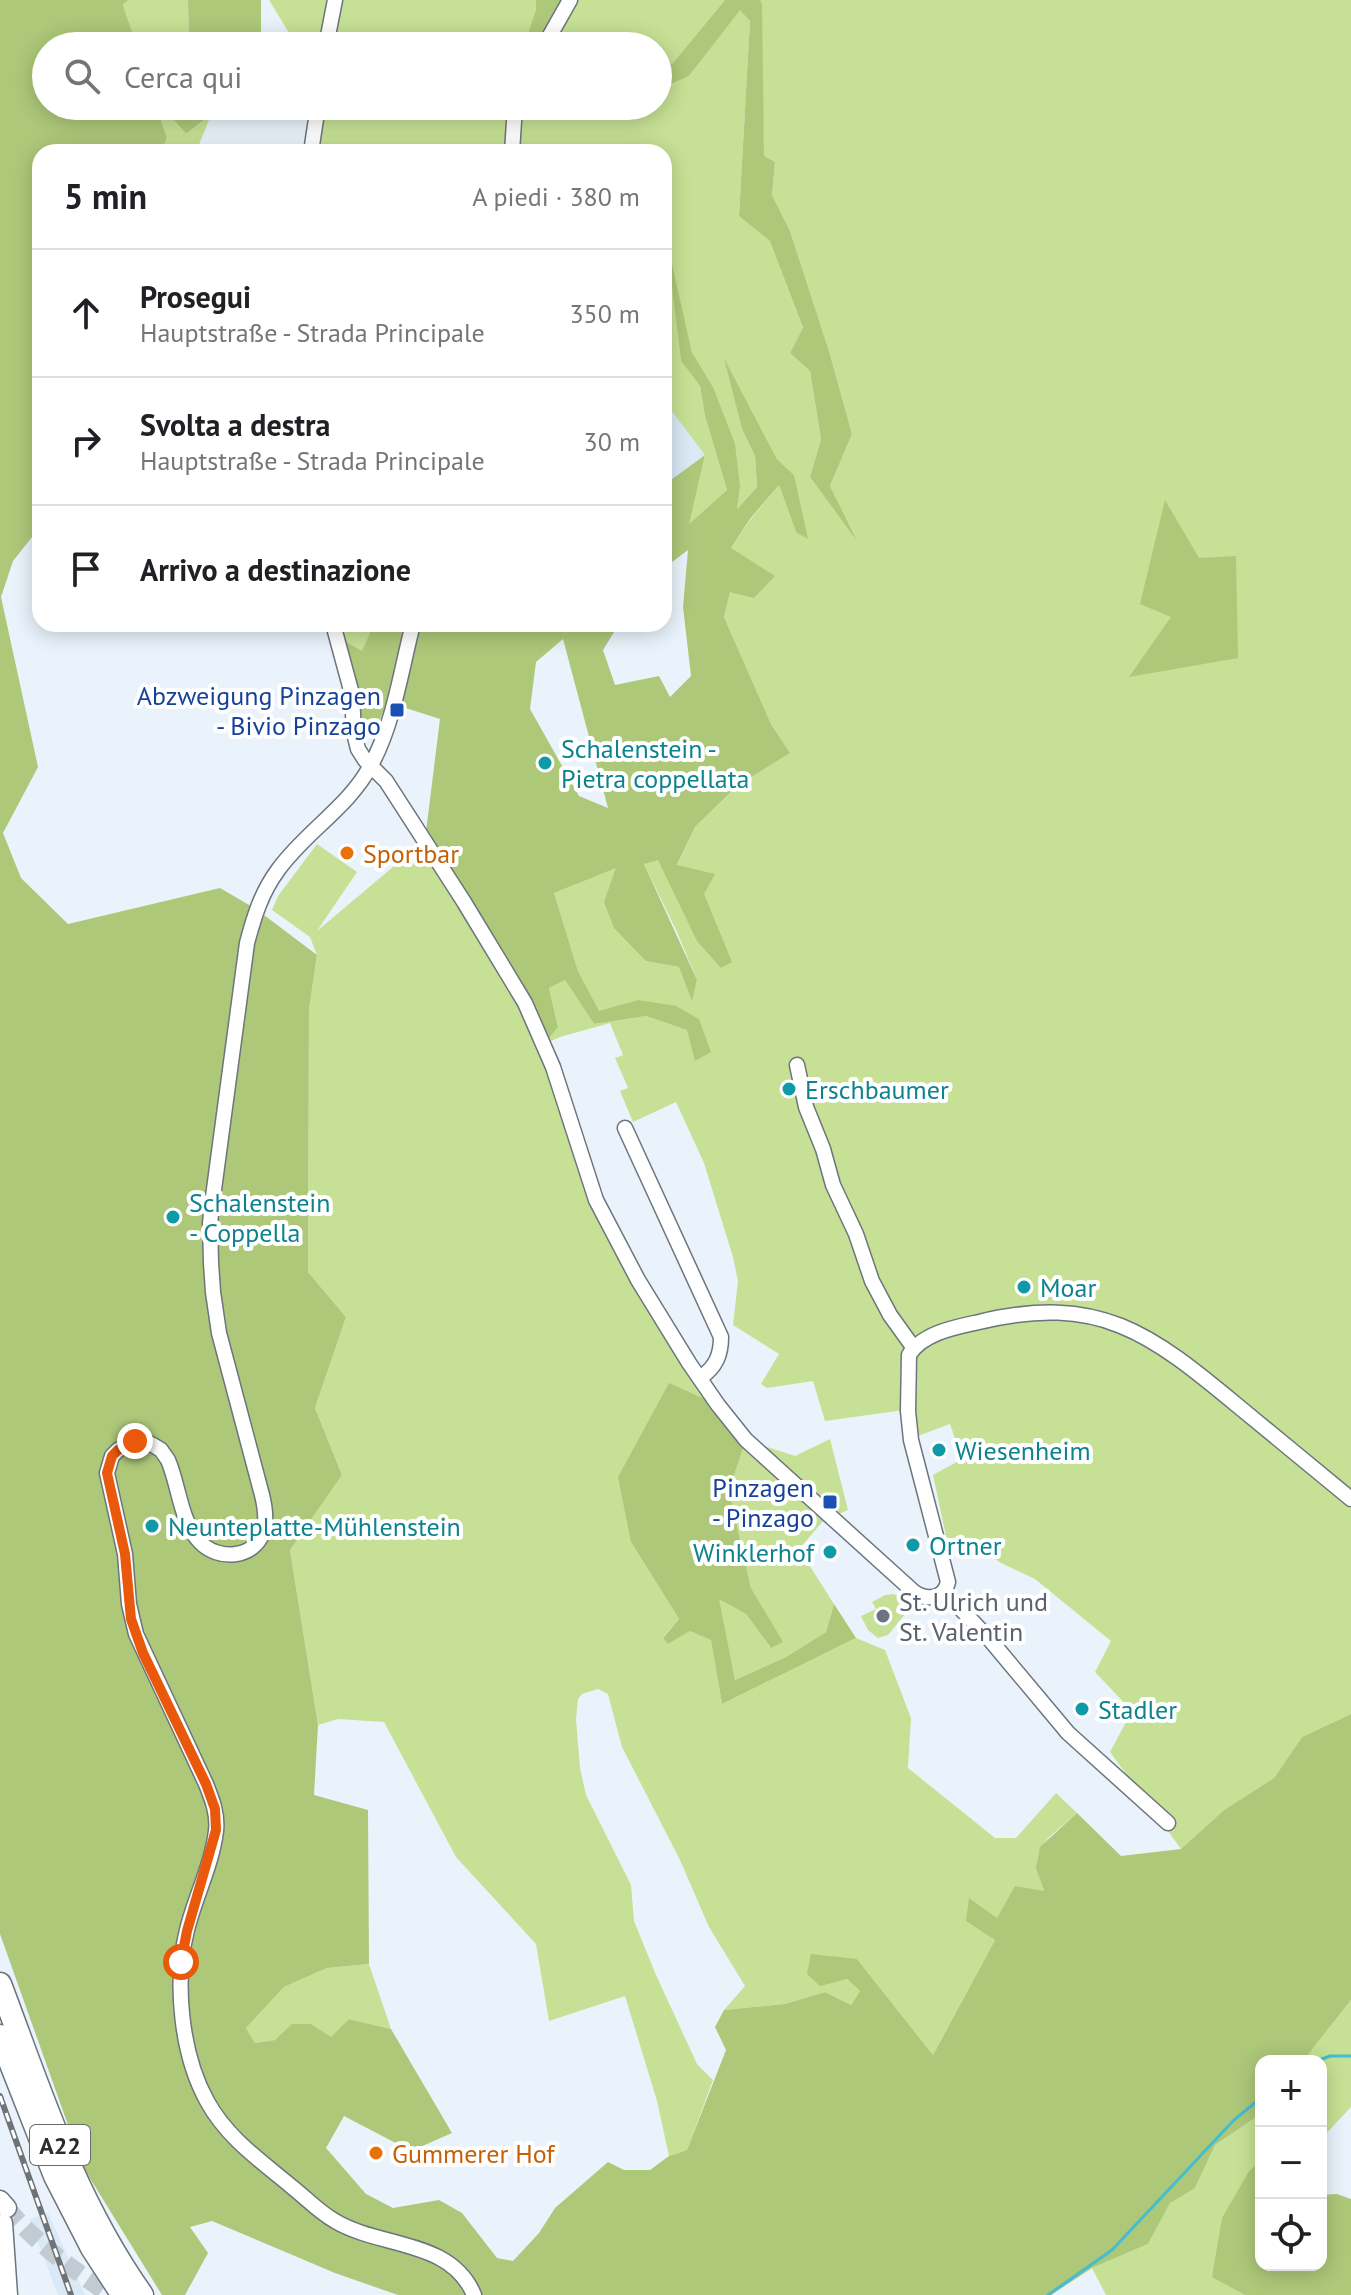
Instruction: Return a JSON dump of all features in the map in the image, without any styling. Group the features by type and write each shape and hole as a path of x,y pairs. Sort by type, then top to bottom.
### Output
{"highway":[{"name":"A22","path":"0,1984 72,2175 104,2237 142,2295"},
{"name":"A22","path":"0,2036 55,2176 92,2248 123,2295"}],"main road":[{"path":"3,2210 8,2295"}],"street":[{"path":"329,32 335,0"},
{"path":"552,32 570,0"},
{"path":"312,144 316,120"},
{"path":"513,144 514,120"},
{"path":"335,632 352,694 355,742 361,755 386,781 406,811 525,1003 553,1067 596,1200 638,1280 700,1378 746,1440 914,1592 930,1598 945,1592 948,1585 909,1428 909,1355 913,1347 927,1337 983,1321 1042,1313 1085,1315 1120,1324 1175,1354 1351,1499"},
{"path":"411,632 386,727 371,765 353,791 294,850 267,887 256,909 247,943 210,1223 211,1263 219,1333 262,1495 264,1531 256,1544 239,1554 219,1554 203,1545 192,1530 168,1460 161,1450 145,1441 127,1443 118,1450 112,1456 107,1473 125,1554 129,1604 136,1634 215,1809 216,1830 181,1962 180,1988 188,2044 198,2082 218,2119 247,2150 333,2220 361,2234 447,2261 463,2275 474,2295"},
{"path":"797,1065 806,1107 833,1185 856,1234 872,1281 890,1315 913,1347"},
{"path":"625,1128 721,1337 718,1358 700,1378"},
{"path":"945,1592 976,1623 1068,1733 1168,1823"}],"shaded area":[{"path":"672,412 705,455 672,479"},
{"path":"48,2213 85,2295 58,2295 29,2219"}],"green space":[{"path":"0,0 128,0 123,5 132,32 32,32 32,120 161,120 167,138 164,144 32,144 32,537 13,561 1,597 38,767 3,833 21,878 68,924 220,888 256,909 317,955 309,1009 308,1272 346,1317 315,1408 342,1475 290,1550 318,1725 314,1795 368,1810 369,1964 327,1968 284,1987 246,2028 255,2043 275,2040 292,2024 311,2024 331,2037 349,2019 391,2029 452,2133 411,2151 344,2116 326,2148 366,2194 393,2208 439,2200 462,2213 497,2258 513,2261 539,2233 555,2208 608,2162 624,2170 650,2170 669,2156 687,2150 726,2050 715,2027 724,2010 785,2004 825,1992 851,2005 860,1991 847,1979 820,1986 807,1974 811,1954 857,1959 933,2055 995,1940 966,1921 969,1898 997,1918 1015,1886 1044,1891 1036,1868 1040,1847 1077,1813 1121,1856 1181,1849 1224,1810 1274,1778 1302,1737 1351,1714 1351,2000 1308,2055 1255,2055 1255,2118 1215,2145 1195,2188 1170,2203 1148,2244 1092,2268 1051,2295 398,2295 335,2273 212,2221 190,2227 208,2253 185,2295 162,2295 83,2167 0,1934"},
{"path":"128,0 188,0 189,32 132,32 123,5"},
{"path":"188,0 261,0 261,32 189,32"},
{"path":"269,0 536,0 528,32 288,32"},
{"path":"536,0 570,0 551,32 528,32"},
{"path":"570,0 725,0 672,64 672,32 552,32"},
{"path":"725,0 760,0 764,156 775,162 772,195 790,231 852,434 830,486 857,541 810,477 821,439 810,371 790,353 803,328 770,241 739,216 750,21 740,10 689,76 672,84 672,64"},
{"path":"760,0 1351,0 1351,1714 1302,1737 1274,1778 1224,1810 1181,1849 1110,1752 1132,1711 1095,1672 1111,1641 1035,1579 1001,1563 971,1541 950,1555 933,1475 962,1459 950,1424 907,1440 904,1410 825,1421 813,1381 767,1388 761,1384 779,1354 733,1325 738,1281 733,1257 704,1163 676,1102 633,1122 620,1091 628,1088 615,1058 623,1055 610,1023 544,1044 596,1200 718,1405 631,1542 679,1619 663,1637 668,1644 690,1631 711,1639 722,1704 856,1638 885,1650 911,1718 908,1768 995,1838 1016,1838 1056,1793 1077,1813 1042,1846 1038,1864 1044,1891 997,1919 970,1899 995,1940 933,2055 857,1959 820,1985 847,1979 860,1991 851,2005 825,1992 785,2004 724,2010 745,1986 709,1927 680,1860 622,1747 608,1694 598,1689 582,1694 578,1699 576,1719 580,1768 586,1795 631,1885 634,1921 656,1975 697,2064 713,2080 687,2150 669,2156 657,2101 625,1996 549,2021 536,1944 456,1857 384,1722 338,1719 318,1725 290,1550 342,1475 315,1408 346,1317 308,1272 309,1009 317,955 310,937 272,910 278,896 317,844 357,872 317,931 425,840 558,1027 549,988 565,980 594,1024 646,1016 687,1030 699,1019 638,1000 599,1012 578,971 554,893 617,867 646,961 679,967 692,999 697,980 644,864 658,859 676,894 677,866 695,827 737,786 790,753 771,724 724,617 730,592 731,548 779,485 796,532 794,475 777,459 726,362 742,429 755,456 757,487 736,510 713,387 692,352 672,266 672,144 312,144 316,120 672,120 672,84 689,76 740,9 750,21 739,216 770,240 803,329 790,353 810,371 821,439 810,477 854,536 830,486 852,434 790,231 772,195 775,162 764,157"},
{"path":"161,120 174,120 186,134 209,120 199,144 164,144 167,138"},
{"path":"174,120 204,120 186,134"},
{"path":"672,264 692,352 713,387 735,444 740,486 737,509 757,487 755,456 742,429 724,358 777,459 794,475 808,539 796,532 779,485 750,519 731,548 775,576 754,598 730,592 724,617 771,724 790,753 737,786 695,827 677,865 715,874 704,894 732,962 721,968 697,941 658,860 644,864 697,980 692,1001 679,967 646,961 614,928 604,902 616,868 554,893 578,971 599,1011 638,1000 676,1006 699,1019 711,1052 695,1061 687,1030 646,1016 594,1024 565,980 549,988 558,1027 544,1044 425,840 440,719 387,702 375,731 354,733 338,637 362,651 370,632 614,632 603,650 615,685 659,676 670,697 691,676 683,607 688,550 672,562 672,479 705,455 689,524 727,490 705,416 700,386 681,361","holes":["563,639 608,808 579,796 530,709 536,662"]},
{"path":"672,283 681,361 700,386 705,416 727,490 688,525 705,455 672,412"},
{"path":"1165,500 1199,558 1236,556 1238,658 1129,677 1171,617 1140,604"},
{"path":"336,632 371,632 363,652 338,637"},
{"path":"669,1383 718,1405 746,1440 729,1490 751,1588 783,1642 771,1648 746,1614 719,1599 735,1680 786,1657 826,1632 834,1604 856,1638 722,1704 711,1640 690,1631 668,1644 663,1638 679,1619 631,1542 618,1477"},
{"path":"830,1439 848,1510 824,1520 799,1549 834,1604 826,1632 786,1657 735,1680 718,1598 746,1614 770,1647 782,1642 751,1588 729,1490 746,1440 795,1456"},
{"path":"893,1594 902,1597 911,1607 888,1635 878,1638 868,1630 861,1616 876,1609 872,1602"},
{"path":"369,1964 391,2029 349,2019 331,2038 311,2024 275,2040 255,2043 246,2028 284,1987 327,1968"},
{"path":"1351,2000 1351,2107 1327,2133 1327,2055 1308,2055"},
{"path":"1255,2118 1255,2166 1249,2171 1212,2276 1245,2295 1106,2295 1092,2268 1148,2244 1170,2202 1195,2188 1215,2145"},
{"path":"1255,2166 1255,2271 1327,2271 1327,2195 1337,2194 1351,2199 1351,2295 1245,2295 1212,2277 1222,2218"}],"waterway":[{"path":"1327,2057 1351,2056"},
{"path":"1048,2295 1112,2250 1234,2120 1255,2103"}],"tunnel":[{"path":"7,2208 69,2266 110,2295"}],"railway":[{"path":"0,2096 71,2295"}],"place":[{"name":"Abzweigung Pinzagen - Bivio Pinzago","path":"397,710"},
{"name":"Schalenstein - Pietra coppellata","path":"545,763"},
{"name":"Sportbar","path":"347,853"},
{"name":"Erschbaumer","path":"789,1089"},
{"name":"Schalenstein - Coppella","path":"173,1217"},
{"name":"Moar","path":"1024,1287"},
{"name":"Wiesenheim","path":"939,1450"},
{"name":"Pinzagen - Pinzago","path":"830,1502"},
{"name":"Neunteplatte-Mühlenstein","path":"152,1526"},
{"name":"Ortner","path":"913,1545"},
{"name":"Winklerhof","path":"830,1552"},
{"name":"St. Ulrich und St. Valentin","path":"883,1616"},
{"name":"Stadler","path":"1082,1709"},
{"name":"Gummerer Hof","path":"376,2153"}],"route":[{"path":"135,1441 127,1443 112,1456 107,1473 125,1554 131,1619 143,1653 215,1809 216,1830 181,1962"}]}
